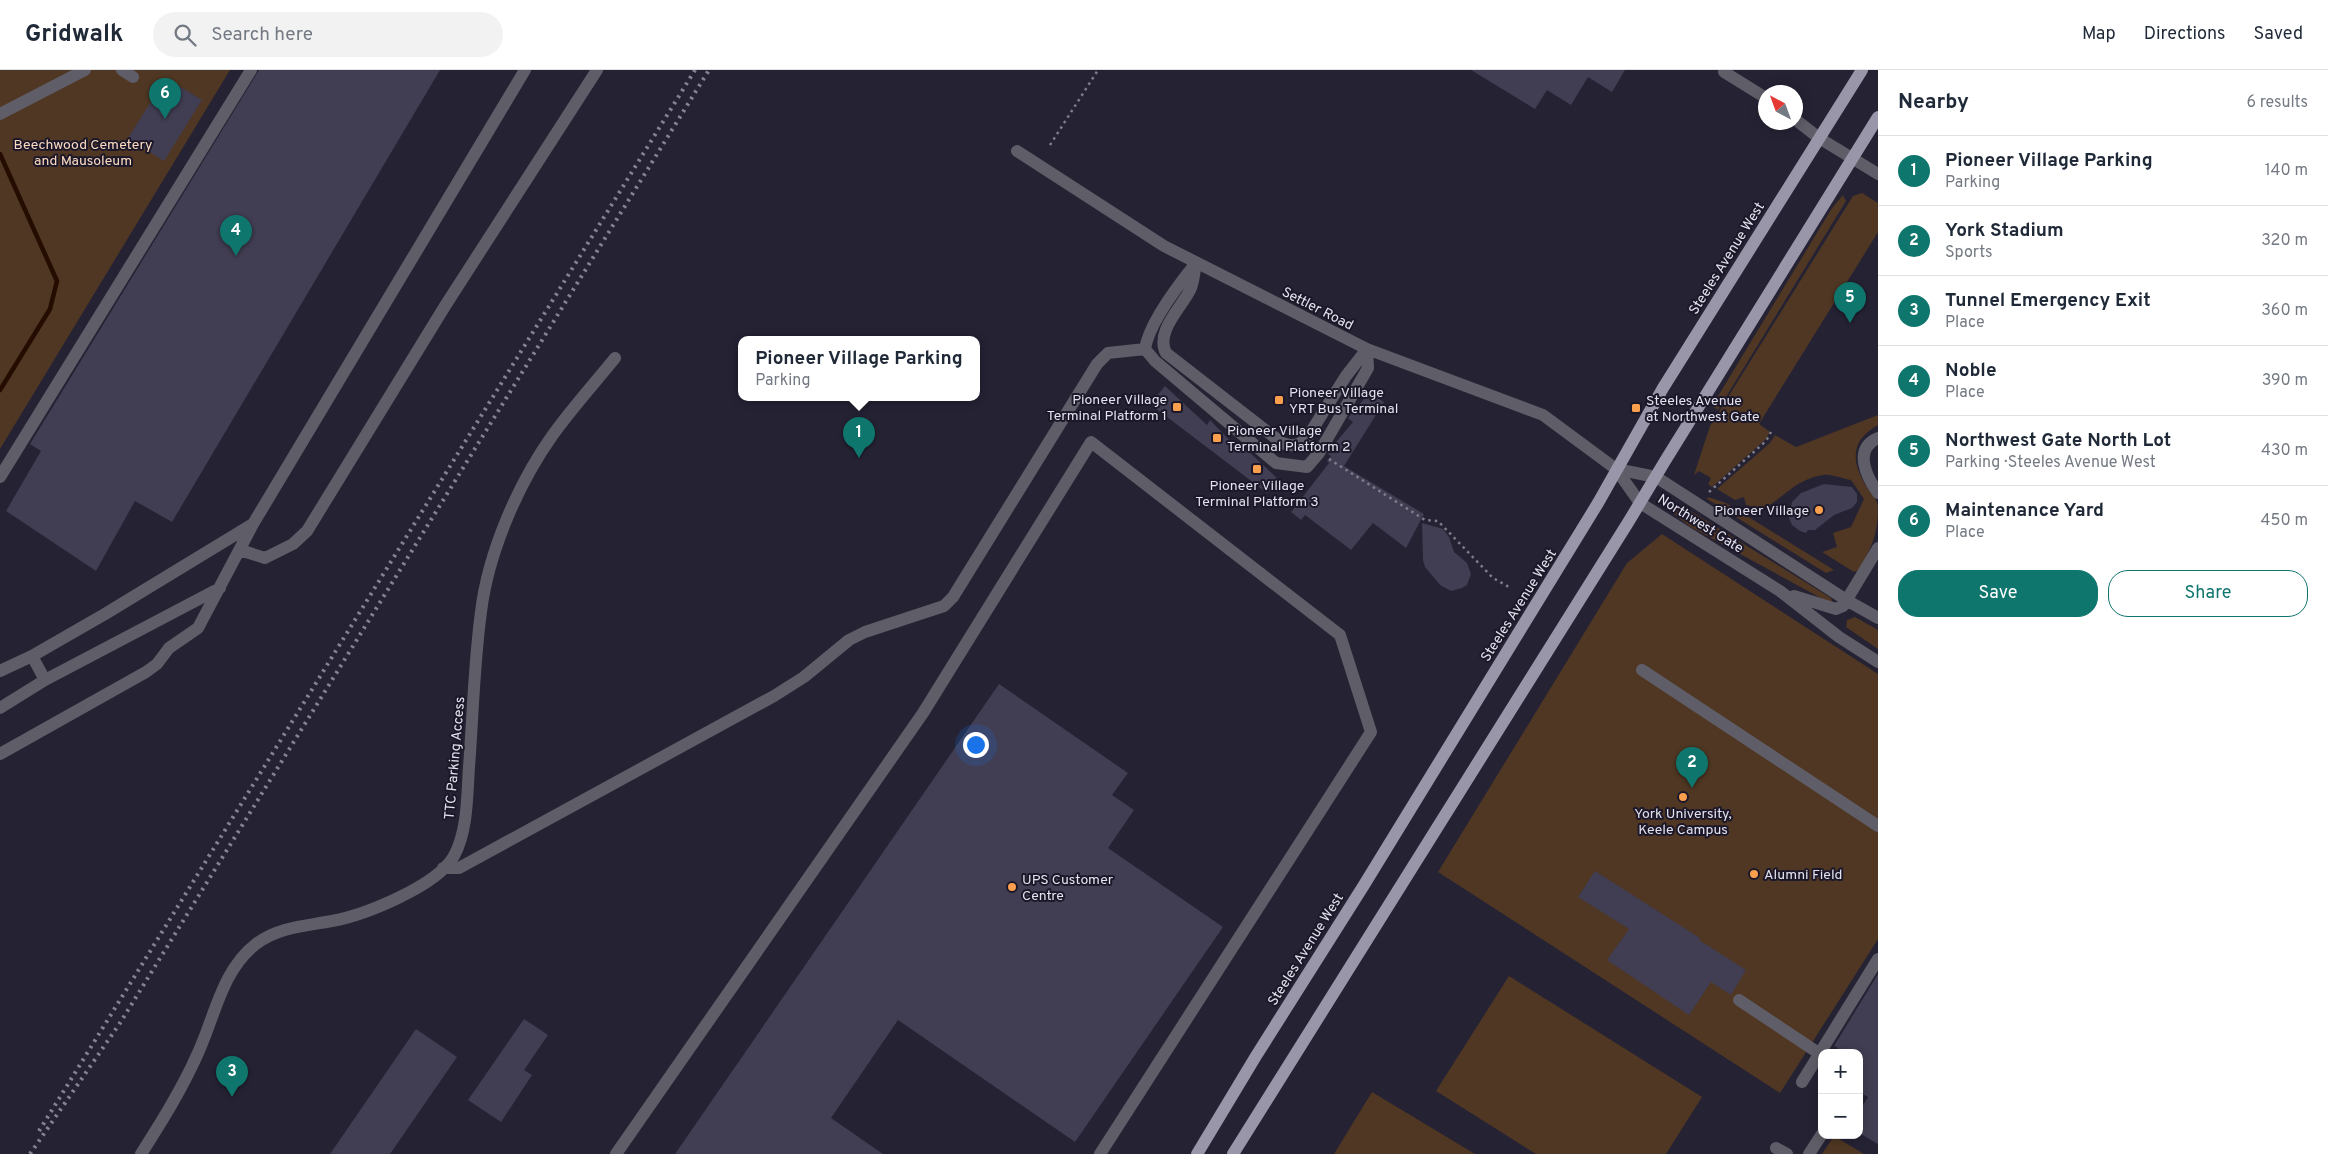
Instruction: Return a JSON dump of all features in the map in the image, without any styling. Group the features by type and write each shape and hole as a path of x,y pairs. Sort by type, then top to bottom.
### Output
{"main road":[{"name":"Steeles Avenue West","path":"1198,1154 1256,1056 1598,503 1663,388 1862,70"},
{"path":"1233,1154 1640,503 1878,117"}],"street":[{"path":"0,114 85,70"},
{"path":"122,70 133,77"},
{"path":"0,477 251,70"},
{"path":"0,754 157,664 170,648 198,628 253,524 525,70"},
{"path":"240,550 265,558 293,544 307,531 445,306 597,70"},
{"path":"1724,72 1758,93"},
{"path":"1803,125 1819,138 1878,174"},
{"name":"Settler Road","path":"1017,151 1164,246 1196,263 1367,349 1543,415 1616,469"},
{"path":"1145,349 1148,334 1174,291 1196,263"},
{"path":"1196,263 1192,288 1164,334 1163,347 1166,353 1282,443 1292,447 1300,444 1307,438 1346,376 1367,349"},
{"path":"1145,349 1155,361 1276,463 1307,467 1319,453 1368,368 1367,349"},
{"path":"444,868 459,868 774,696 804,677 849,640 865,632 944,606 957,591 1097,364 1108,353 1145,349"},
{"name":"TTC Parking Access","path":"141,1154 177,1096 198,1053 230,973 239,959 269,935 296,926 334,920 364,912 417,888 444,868 453,856 461,838 466,805 481,610 492,562 511,510 534,462 553,435 615,358"},
{"path":"1878,438 1866,447 1863,464 1878,493"},
{"path":"616,1154 923,713 1091,442 1340,635 1371,732 1100,1154"},
{"name":"Northwest Gate","path":"1616,469 1656,476 1848,601 1878,618"},
{"name":"Northwest Gate","path":"1616,469 1640,503 1780,591 1839,637 1878,662"},
{"path":"0,671 32,656 253,524"},
{"path":"1848,601 1878,548"},
{"path":"0,708 45,680 220,588"},
{"name":"Northwest Gate","path":"1780,591 1812,603 1836,609 1848,601"},
{"path":"32,656 45,680"},
{"path":"1642,670 1878,826"},
{"path":"1823,1049 1878,959"},
{"path":"1739,1000 1818,1053"},
{"path":"1802,1082 1818,1057"},
{"path":"1809,1154 1819,1139"}],"path":[{"path":"1050,145 1098,70"},
{"path":"1710,492 1766,441 1771,432"},
{"path":"1319,453 1425,520 1438,521 1494,578 1509,587"}],"green space":[{"name":"Beechwood Cemetery and Mausoleum","path":"0,70 230,70 0,449"},
{"path":"1862,193 1878,203 1878,232 1759,424 1770,432 1766,439 1712,487 1708,484 1711,478 1699,471 1694,475 1710,426 1853,196"},
{"path":"1843,195 1846,201 1718,410 1712,406 1832,208"},
{"path":"1878,415 1878,425 1862,439 1857,446 1856,454 1859,471 1878,506 1877,525 1873,540 1859,570 1854,572 1822,552 1837,547 1833,533 1851,527 1864,499 1851,480 1827,475 1815,477 1799,484 1763,509 1746,505 1744,497 1735,500 1717,489 1770,443 1775,435 1796,447"},
{"path":"1708,497 1726,503 1834,570 1826,573 1707,499"},
{"path":"1681,505 1831,598 1832,601 1828,602 1689,526 1673,513 1675,506"},
{"path":"1662,534 1878,674 1878,939 1780,1093 1438,872 1627,563"},
{"path":"1855,617 1878,630 1878,649 1846,627 1847,620"},
{"path":"1509,976 1702,1097 1666,1154 1536,1154 1436,1091"},
{"path":"1372,1092 1475,1154 1334,1154"},
{"path":"1832,1139 1839,1139 1864,1154 1822,1154"}],"building":[{"path":"259,70 440,70 172,522 135,501 96,571 6,511 41,451 30,444"},
{"path":"1471,70 1625,70 1612,92 1588,77 1571,105 1547,90 1535,109"},
{"path":"166,78 202,100 164,161 128,138"},
{"path":"1165,386 1207,425 1210,420 1242,453 1245,448 1278,479 1267,493 1150,404"},
{"path":"1369,393 1384,402 1344,466 1424,514 1406,548 1373,523 1351,550 1305,515 1301,520 1291,512 1329,463 1327,461 1331,456 1328,454 1332,447 1353,422 1348,418"},
{"name":"Pioneer Village","path":"1824,484 1852,487 1857,494 1857,502 1852,508 1834,515 1815,530 1808,530 1806,533 1800,531 1792,525 1789,518 1792,502 1801,493"},
{"path":"1422,523 1443,529 1449,537 1454,552 1467,563 1471,574 1467,585 1451,591 1440,585 1425,567 1423,560"},
{"name":"UPS Customer Centre","path":"999,684 1128,773 1112,795 1134,810 1108,848 1223,927 1075,1142 898,1020 831,1118 883,1154 675,1154"},
{"path":"1595,871 1700,938 1699,940 1746,970 1731,995 1711,982 1689,1015 1607,960 1629,929 1578,897"},
{"path":"1878,974 1878,1144 1863,1135 1863,1105 1868,1097 1863,1094 1863,1049 1837,1049 1834,1046"},
{"path":"524,1019 548,1035 524,1070 532,1075 501,1122 468,1100"},
{"path":"416,1029 457,1057 390,1154 330,1154"}],"waterway":[{"path":"0,154 57,281 50,309 0,390"}],"railway":[{"path":"39,1131 695,70"},
{"path":"30,1154 120,1023 709,70"}],"place":[{"name":"Maintenance Yard","path":"165,119"},
{"name":"Noble","path":"236,256"},
{"name":"Northwest Gate North Lot","path":"1850,323"},
{"name":"Pioneer Village YRT Bus Terminal","path":"1279,400"},
{"name":"Pioneer Village Terminal Platform 1","path":"1177,407"},
{"name":"Steeles Avenue at Northwest Gate","path":"1636,408"},
{"name":"Pioneer Village Terminal Platform 2","path":"1217,438"},
{"name":"Pioneer Village Parking","path":"859,458"},
{"name":"Pioneer Village Terminal Platform 3","path":"1257,469"},
{"name":"Pioneer Village","path":"1819,510"},
{"name":"York Stadium","path":"1692,788"},
{"name":"York University, Keele Campus","path":"1683,797"},
{"name":"Alumni Field","path":"1754,874"},
{"name":"UPS Customer Centre","path":"1012,887"},
{"name":"Tunnel Emergency Exit","path":"232,1097"}]}
